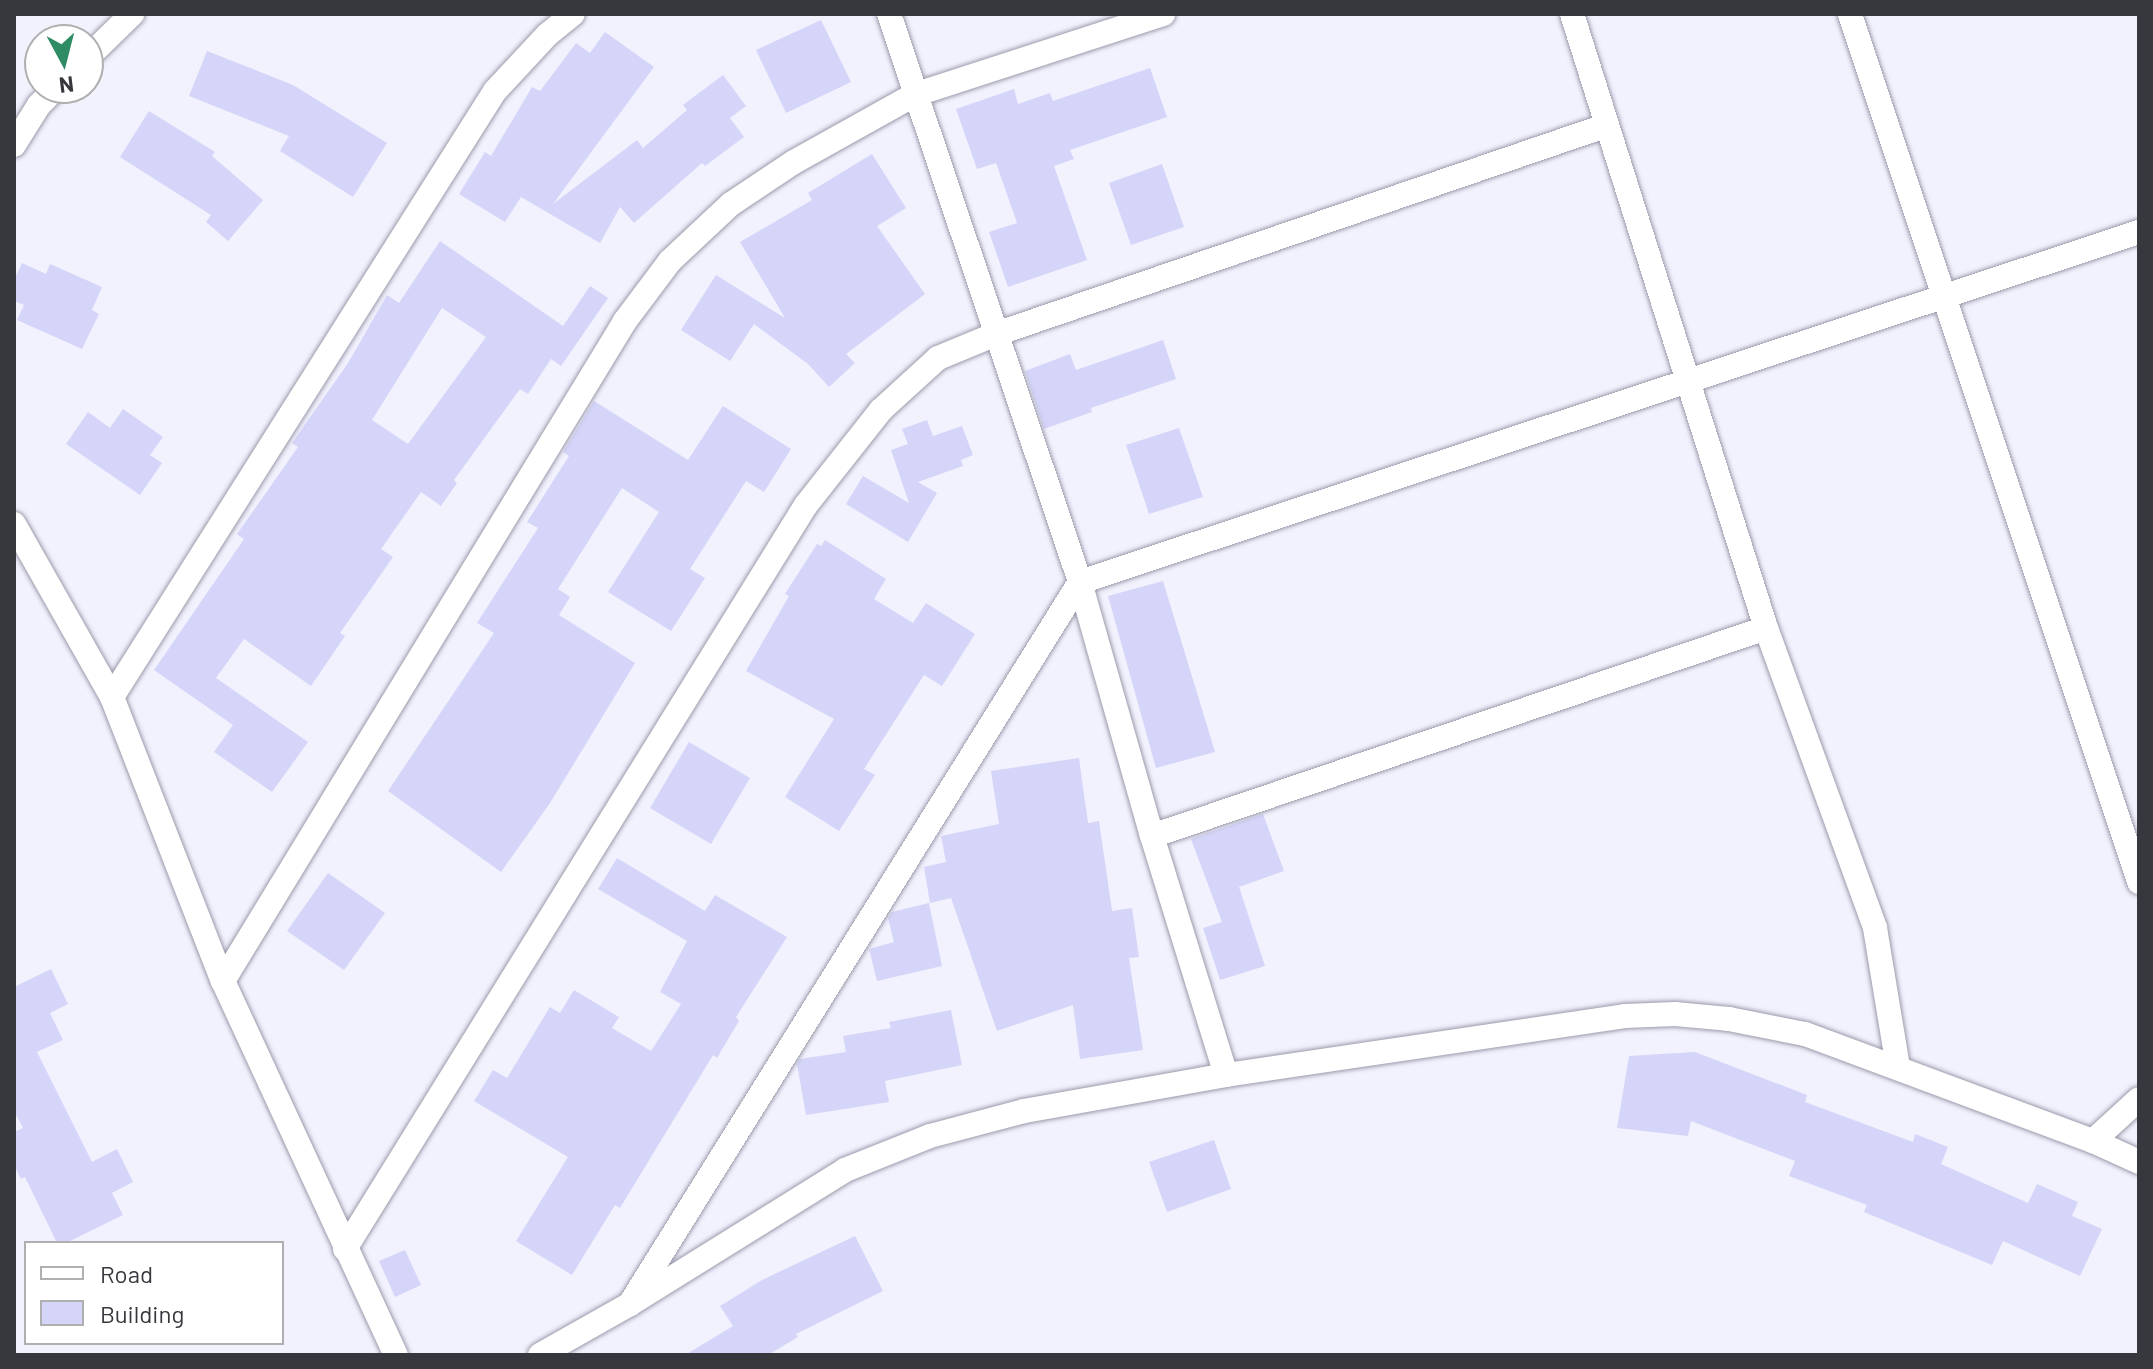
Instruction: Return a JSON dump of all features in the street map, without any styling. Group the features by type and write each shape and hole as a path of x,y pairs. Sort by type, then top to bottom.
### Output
{"street":[{"path":"104,41 132,14"},
{"path":"112,697 495,91 573,14"},
{"path":"889,14 1080,582 1152,836 1226,1075"},
{"path":"223,981 625,321 670,261 731,204 794,162 914,95 1163,14"},
{"path":"1572,14 1766,628 1875,928 1898,1067"},
{"path":"1850,14 2139,882"},
{"path":"14,145 40,104"},
{"path":"345,1249 806,505 881,410 938,358 996,334 1605,126"},
{"path":"630,1304 1080,582 2139,232"},
{"path":"14,524 112,697 223,981 396,1355"},
{"path":"1152,836 1766,628"},
{"path":"540,1355 630,1304 845,1170 930,1136 1024,1111 1226,1075 1625,1016 1675,1014 1729,1019 1805,1034 2093,1141 2139,1162"},
{"path":"2093,1141 2139,1099"}],"building":[{"path":"821,20 851,82 786,113 756,50"},
{"path":"605,32 654,67 553,204 637,140 643,148 687,110 683,105 723,75 746,106 730,118 744,137 705,166 702,163 634,223 620,207 600,243 521,197 505,222 459,194 485,152 491,156 532,87 540,91 576,43 590,53"},
{"path":"207,51 293,85 387,143 353,197 280,151 289,136 189,96"},
{"path":"1150,68 1167,117 1070,150 1074,159 1054,166 1087,260 1008,287 989,232 1017,223 996,163 977,169 956,109 1014,89 1018,104 1050,93 1053,101"},
{"path":"149,111 215,152 212,156 263,200 228,241 206,222 211,215 120,157"},
{"path":"872,154 906,208 877,226 925,294 846,354 855,363 829,387 808,364 754,324 730,361 681,330 716,275 785,318 740,242 812,200 808,193"},
{"path":"1162,164 1184,227 1131,245 1109,183"},
{"path":"440,241 563,326 590,286 608,298 561,366 551,359 528,394 520,389 454,480 457,483 441,506 421,492 381,549 393,557 340,633 345,636 311,686 244,639 216,678 308,742 272,792 214,752 233,725 154,670 244,539 237,534 298,447 292,443 348,363 387,295 399,303","holes":["442,308 486,337 408,444 372,420"]},
{"path":"22,263 46,274 50,264 102,287 92,310 99,314 82,349 17,320 24,305 14,301 14,280"},
{"path":"1163,340 1176,379 1091,408 1092,412 1044,429 1025,371 1070,354 1076,370"},
{"path":"594,401 688,460 723,406 791,449 764,492 746,481 690,569 705,578 671,631 608,592 659,512 622,488 558,589 570,597 559,615 635,663 550,803 501,872 388,791 494,633 477,623 538,528 527,522 569,456 563,452"},
{"path":"123,409 163,437 150,455 162,463 140,495 66,444 88,412 110,428"},
{"path":"927,420 933,436 962,426 973,455 961,460 963,466 918,482 937,493 908,542 846,504 863,476 909,503 891,450 908,444 902,429"},
{"path":"1179,428 1203,497 1149,514 1126,445"},
{"path":"825,540 886,579 874,599 913,623 926,603 975,634 942,686 924,675 864,769 875,775 839,831 785,797 834,719 746,671 789,596 785,594 817,544 821,546"},
{"path":"1163,581 1215,752 1156,768 1108,596"},
{"path":"689,742 750,778 711,844 650,808"},
{"path":"1079,758 1088,823 1099,821 1112,911 1132,908 1139,957 1129,958 1143,1050 1080,1059 1073,1005 997,1031 951,898 930,903 924,867 946,862 941,836 999,824 991,771"},
{"path":"1263,814 1284,871 1239,887 1265,966 1220,980 1203,928 1222,922 1191,839"},
{"path":"617,858 705,911 715,895 787,937 736,1017 739,1021 717,1058 713,1055 620,1208 615,1205 572,1275 516,1241 568,1157 474,1101 493,1070 507,1078 550,1007 560,1013 574,990 619,1017 612,1028 651,1051 681,1004 660,992 687,941 598,889"},
{"path":"328,873 385,913 344,970 287,931"},
{"path":"929,903 942,966 877,981 869,949 894,942 888,918 892,912"},
{"path":"51,969 68,1004 50,1013 63,1040 37,1052 92,1162 117,1149 133,1182 112,1193 123,1215 70,1241 56,1241 25,1177 21,1179 14,1165 14,1132 23,1128 14,1111 14,987"},
{"path":"951,1010 962,1065 885,1081 889,1102 806,1115 797,1064 800,1059 846,1052 843,1036 891,1028 889,1022"},
{"path":"1695,1052 1807,1095 1805,1102 1913,1142 1915,1134 1948,1147 1941,1164 2028,1203 2037,1184 2078,1202 2072,1216 2102,1229 2080,1276 2003,1241 1992,1265 1864,1212 1867,1205 1789,1176 1795,1161 1691,1121 1688,1136 1617,1128 1629,1056"},
{"path":"1214,1140 1231,1189 1167,1212 1149,1162"},
{"path":"855,1236 883,1291 796,1334 798,1337 768,1355 685,1355 733,1326 720,1306 762,1280"},
{"path":"405,1250 421,1285 395,1297 379,1261"}]}
